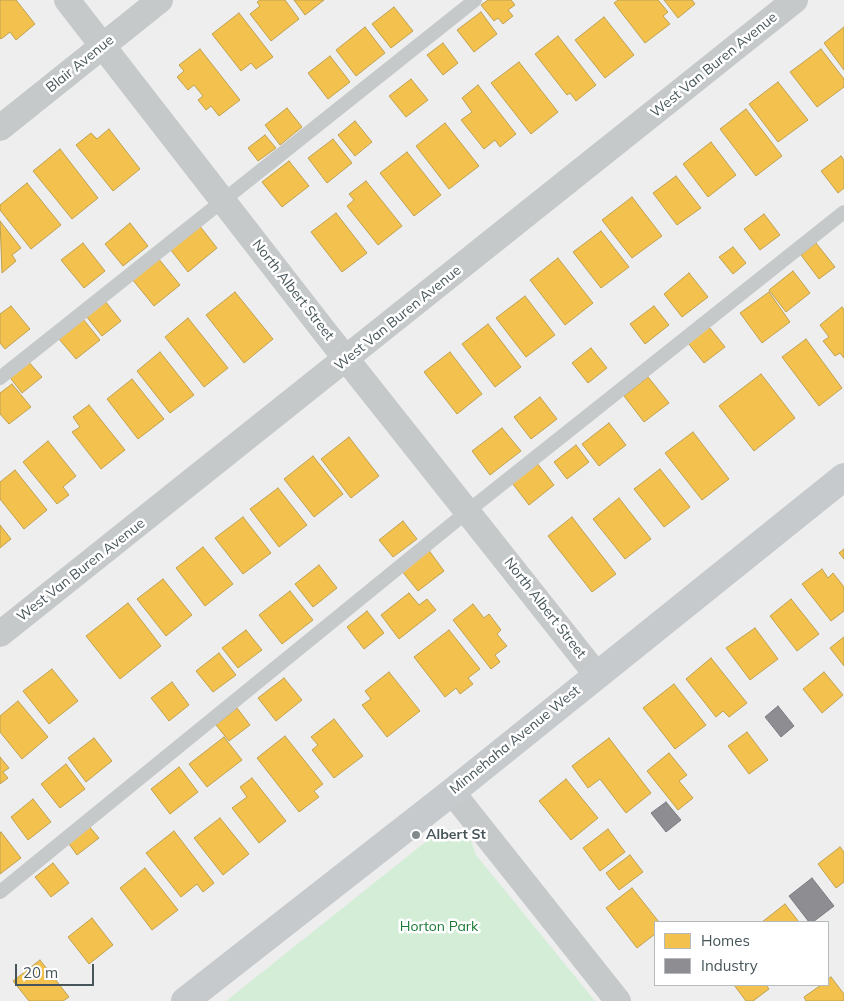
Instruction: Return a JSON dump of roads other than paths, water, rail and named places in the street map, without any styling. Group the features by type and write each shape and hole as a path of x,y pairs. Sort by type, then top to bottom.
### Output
{"street":[{"name":"North Albert Street","path":"67,0 596,674"},
{"name":"Blair Avenue","path":"0,128 160,0"},
{"name":"West Van Buren Avenue","path":"0,634 795,0"},
{"name":"Minnehaha Avenue West","path":"185,1001 452,792 596,674 844,477"},
{"path":"452,792 618,1001"}],"lane":[{"path":"0,378 475,0"},
{"path":"0,892 468,511 844,212"}],"place":[{"name":"Albert St","path":"416,835"}],"park label":[{"name":"Horton Park","path":"439,927"}]}
